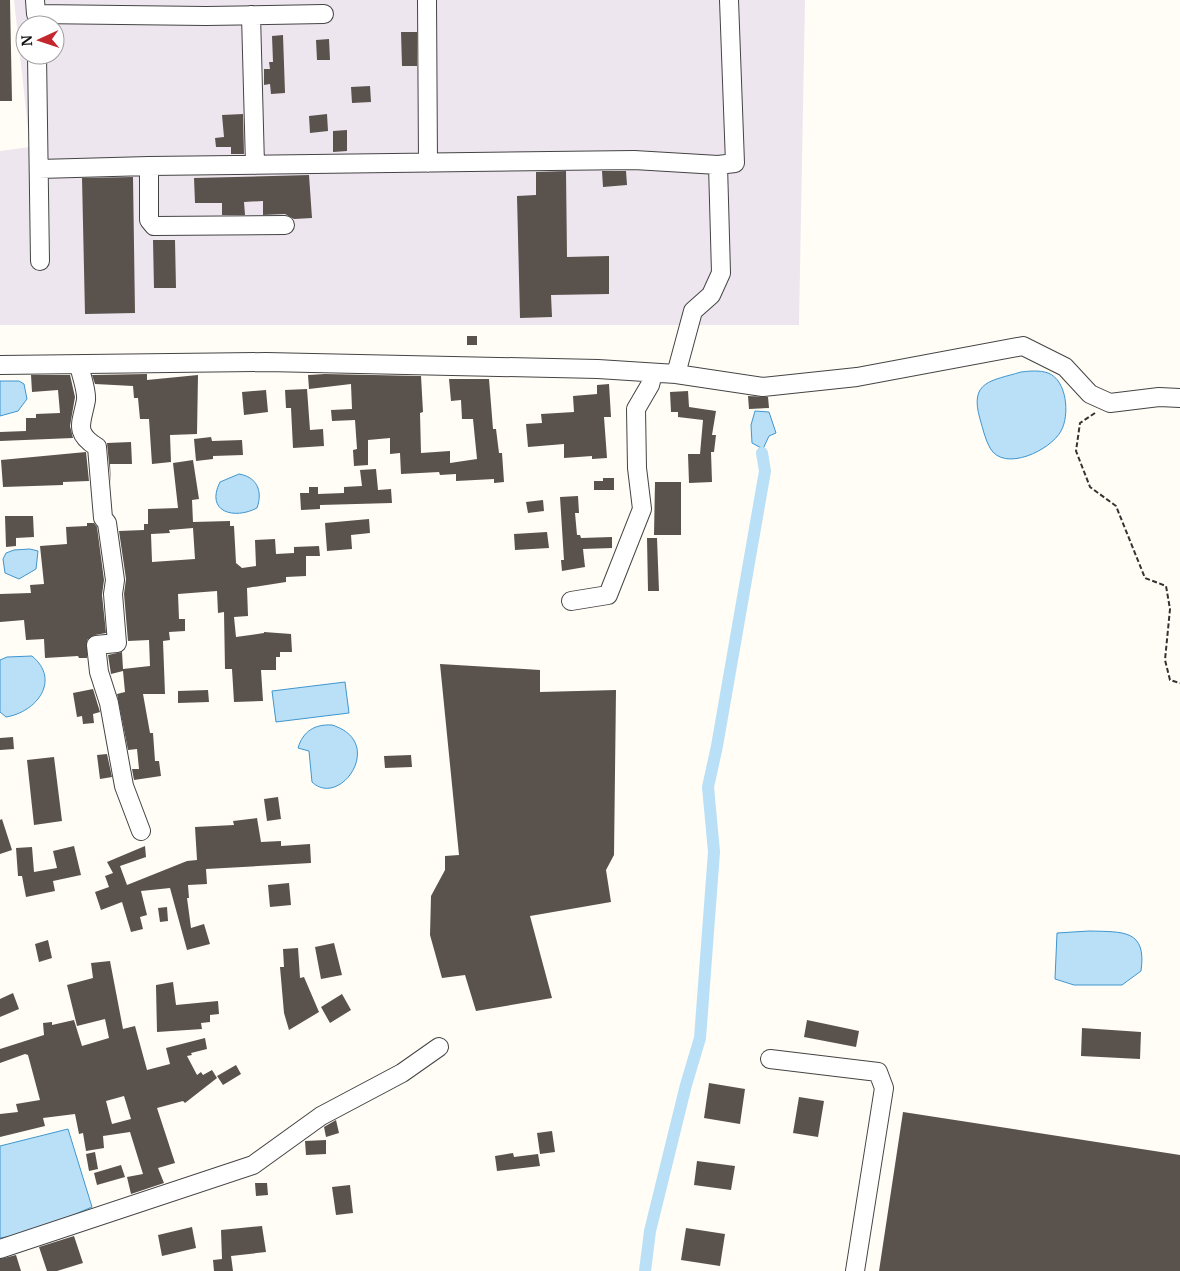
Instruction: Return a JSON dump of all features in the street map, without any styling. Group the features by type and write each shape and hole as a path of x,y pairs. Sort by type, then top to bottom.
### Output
{"street":[{"path":"427,0 428,163"},
{"path":"39,169 634,160 718,165 736,163 729,0"},
{"path":"36,13 251,15 304,7 324,14"},
{"path":"251,15 255,165"},
{"path":"37,65 40,261"},
{"path":"676,374 693,311 711,295 721,273 718,165"},
{"path":"149,166 149,220 154,226 285,225"},
{"path":"0,365 266,362 598,369 676,374 763,387 857,376 1023,346 1065,367 1090,394 1110,404 1159,397 1180,398"},
{"path":"79,365 86,399 81,429 84,438 98,447 103,518 107,523 115,580 113,594 117,643 96,645 99,672 109,703 124,786 141,831"},
{"path":"571,601 608,595 642,509 637,468 636,409 650,385 653,373"},
{"path":"0,1249 253,1165 321,1116 402,1073 439,1047"},
{"path":"770,1059 878,1072 884,1088 855,1271"}],"path":[{"path":"1110,404 1080,423 1076,451 1090,487 1116,506 1145,578 1166,586 1170,609 1165,660 1170,680 1180,683"}],"shaded area":[{"path":"14,0 805,0 799,325 0,325 0,151 30,147 21,65 65,65 65,15 16,15"}],"water":[{"path":"1042,371 1054,377 1059,383 1063,390 1066,407 1064,424 1056,438 1048,445 1027,456 1006,459 997,455 988,445 977,406 978,397 980,390 985,385 1021,372"},
{"path":"0,381 19,381 24,384 27,399 18,411 0,416"},
{"path":"755,411 769,412 776,433 769,436 763,449 752,443 751,425"},
{"path":"239,474 250,478 257,486 259,502 257,508 239,513 224,511 219,507 216,500 216,492 220,482"},
{"path":"30,549 38,551 36,569 19,579 5,573 3,559 6,553 14,550"},
{"path":"32,656 40,665 45,675 45,685 35,702 27,709 6,717 0,712 0,660 7,657"},
{"path":"345,682 349,713 276,722 272,691"},
{"path":"332,725 348,733 356,745 357,758 353,770 345,780 335,787 323,788 312,782 309,751 298,748 303,737 310,730 315,727"},
{"path":"1089,931 1122,933 1136,940 1142,957 1141,971 1122,985 1074,985 1055,979 1057,933"},
{"path":"68,1129 92,1207 31,1233 0,1238 0,1146"}],"building":[{"path":"0,0 10,0 12,101 0,101"},
{"path":"401,32 417,32 417,66 402,66"},
{"path":"283,35 285,93 271,94 270,84 264,85 264,69 270,69 269,62 273,62 272,36"},
{"path":"329,39 330,60 317,60 316,40"},
{"path":"370,86 371,102 352,103 351,87"},
{"path":"243,114 244,154 231,154 231,147 216,147 215,138 224,137 222,115"},
{"path":"327,114 328,131 310,133 309,116"},
{"path":"347,130 347,151 333,152 333,131"},
{"path":"566,171 567,257 609,256 609,294 551,295 552,317 520,318 517,196 536,195 536,172"},
{"path":"602,171 626,171 627,185 603,187"},
{"path":"309,175 312,218 294,219 285,214 263,215 263,201 244,202 245,215 222,215 222,203 195,203 194,178"},
{"path":"133,177 135,313 85,314 82,178"},
{"path":"153,240 175,240 176,288 154,288"},
{"path":"467,336 477,336 477,345 467,345"},
{"path":"147,374 147,380 198,375 197,434 170,435 171,462 152,464 149,419 140,419 138,398 134,398 133,386 95,384 92,375"},
{"path":"31,375 70,375 75,397 70,426 73,438 0,441 0,432 26,431 26,418 36,418 36,414 60,413 58,390 32,392"},
{"path":"308,375 421,376 423,412 420,413 421,453 450,451 450,463 477,459 473,419 462,419 461,400 451,401 449,379 489,379 493,429 496,429 499,453 502,453 504,482 494,483 494,479 456,481 456,474 440,475 439,472 401,474 400,453 390,454 390,438 368,440 368,465 354,466 353,450 357,449 355,420 332,421 331,410 352,409 351,384 309,389"},
{"path":"609,384 611,417 604,417 607,458 592,459 592,456 564,458 564,444 528,447 526,424 542,423 541,414 574,412 573,396 597,394 597,385"},
{"path":"307,389 310,430 323,429 324,446 293,448 291,408 286,408 285,390"},
{"path":"266,390 268,412 244,415 242,392"},
{"path":"688,391 689,407 716,411 712,435 716,435 714,452 711,452 712,482 689,483 688,454 700,454 703,420 678,417 678,412 671,412 670,392"},
{"path":"748,396 768,397 769,408 749,409"},
{"path":"211,437 212,441 242,440 243,455 213,456 213,459 196,461 194,439"},
{"path":"131,442 132,464 110,464 111,484 107,443"},
{"path":"86,452 89,481 63,482 63,485 3,487 1,460"},
{"path":"193,460 199,499 192,500 193,522 230,521 230,526 234,526 236,563 242,568 256,566 255,540 275,539 276,554 294,553 294,547 319,546 320,556 306,556 306,576 286,577 286,582 247,588 248,616 234,617 236,637 264,632 291,634 292,652 280,652 280,657 276,657 276,670 261,670 263,701 234,702 232,669 225,669 224,612 218,613 217,591 178,594 179,619 185,619 185,631 169,632 170,640 163,641 165,694 143,694 150,733 153,733 155,761 159,761 161,776 134,780 132,769 139,769 137,749 128,750 117,694 125,692 123,671 111,674 108,655 122,652 123,669 150,666 149,640 128,641 124,594 126,579 119,531 144,530 144,524 148,524 148,509 178,508 173,463","holes":["193,528 195,559 152,562 151,534 170,533 169,530"]},
{"path":"376,469 378,490 391,489 392,503 320,505 320,509 301,510 300,493 309,493 309,487 318,487 318,494 344,493 344,487 362,486 360,470"},
{"path":"603,478 614,478 614,490 594,490 594,481 603,481"},
{"path":"655,482 681,482 681,535 654,535"},
{"path":"578,496 579,513 575,513 577,535 580,535 581,538 612,537 612,548 583,549 585,567 562,571 561,560 564,560 560,497"},
{"path":"543,500 544,511 528,513 526,502"},
{"path":"5,516 33,516 34,537 16,538 16,546 6,547"},
{"path":"369,519 370,533 351,535 352,549 327,551 325,523"},
{"path":"87,523 94,523 97,527 104,580 102,595 106,633 95,635 87,640 87,658 79,658 78,656 45,658 44,639 26,640 24,620 0,622 0,594 31,593 30,585 44,584 40,546 67,544 66,527 87,526"},
{"path":"547,532 549,548 515,550 514,534"},
{"path":"647,538 657,538 659,591 648,591"},
{"path":"440,664 540,670 540,692 616,690 614,855 606,870 611,902 530,916 552,998 476,1011 465,975 442,978 430,935 431,896 445,870 445,856 459,855"},
{"path":"93,689 100,712 93,714 94,723 83,724 82,716 77,717 73,693"},
{"path":"208,690 209,702 178,703 178,691"},
{"path":"13,737 14,749 0,750 0,738"},
{"path":"107,754 112,777 100,779 97,755"},
{"path":"411,755 412,767 385,768 384,756"},
{"path":"54,757 62,821 34,825 27,760"},
{"path":"278,797 281,819 267,821 264,799"},
{"path":"257,818 261,842 281,841 281,846 310,844 311,863 206,869 207,884 188,885 189,898 187,898 191,928 204,924 210,944 187,950 170,888 141,891 147,915 140,917 143,929 131,932 122,902 101,910 95,892 109,887 105,876 113,873 107,862 145,846 146,857 120,866 127,885 187,861 197,860 195,827 234,825 233,821"},
{"path":"2,819 12,850 0,854 0,820"},
{"path":"74,846 81,875 53,881 55,891 26,897 22,876 18,876 16,848 32,847 34,872 57,868 53,851"},
{"path":"289,883 291,905 270,907 268,885"},
{"path":"167,907 168,921 160,922 158,908"},
{"path":"48,940 52,958 39,962 35,944"},
{"path":"334,943 342,975 321,979 315,947"},
{"path":"298,948 300,978 304,977 319,1012 289,1030 284,1013 280,967 284,967 283,949"},
{"path":"110,961 123,1029 135,1026 147,1070 170,1064 166,1048 205,1038 207,1049 191,1053 192,1055 187,1056 197,1075 201,1072 203,1075 212,1070 217,1078 185,1103 183,1101 157,1108 175,1163 158,1168 164,1183 131,1194 127,1177 143,1174 130,1132 103,1136 104,1148 86,1151 83,1133 79,1134 75,1114 43,1118 45,1126 0,1137 0,1114 18,1112 16,1104 40,1100 28,1055 25,1054 0,1063 0,1049 44,1035 43,1023 52,1022 52,1025 74,1020 82,1046 109,1038 105,1019 77,1026 67,985 93,978 91,963","holes":["124,1096 131,1119 112,1124 106,1101"]},
{"path":"173,982 176,1005 218,1001 219,1014 210,1015 210,1022 201,1023 202,1029 157,1032 156,985"},
{"path":"13,993 19,1009 0,1017 0,999"},
{"path":"342,994 351,1010 330,1023 321,1007"},
{"path":"807,1020 859,1031 856,1047 804,1037"},
{"path":"1082,1028 1141,1032 1140,1059 1081,1056"},
{"path":"236,1065 241,1074 223,1085 217,1076"},
{"path":"709,1083 745,1089 740,1124 704,1118"},
{"path":"799,1097 824,1101 818,1137 793,1133"},
{"path":"903,1112 1180,1155 1180,1271 879,1271"},
{"path":"336,1120 339,1133 326,1137 324,1127"},
{"path":"552,1131 555,1152 540,1154 537,1133"},
{"path":"326,1140 326,1154 306,1155 305,1141"},
{"path":"95,1152 98,1169 89,1171 86,1154"},
{"path":"513,1153 514,1157 538,1154 540,1166 497,1171 495,1156"},
{"path":"697,1161 735,1166 731,1190 694,1185"},
{"path":"121,1165 125,1177 97,1185 94,1173"},
{"path":"255,1183 267,1183 268,1195 256,1196"},
{"path":"350,1185 353,1213 336,1215 332,1187"},
{"path":"262,1226 266,1252 231,1256 233,1271 214,1271 213,1260 222,1259 221,1230"},
{"path":"192,1227 196,1248 162,1256 158,1235"},
{"path":"686,1228 725,1234 720,1266 681,1260"},
{"path":"74,1236 83,1263 57,1271 47,1271 39,1247"},
{"path":"16,1255 21,1271 0,1271 0,1259"}],"waterway":[{"path":"645,1271 650,1231 686,1085 700,1038 714,852 708,787 717,746 765,471 762,453"}]}
